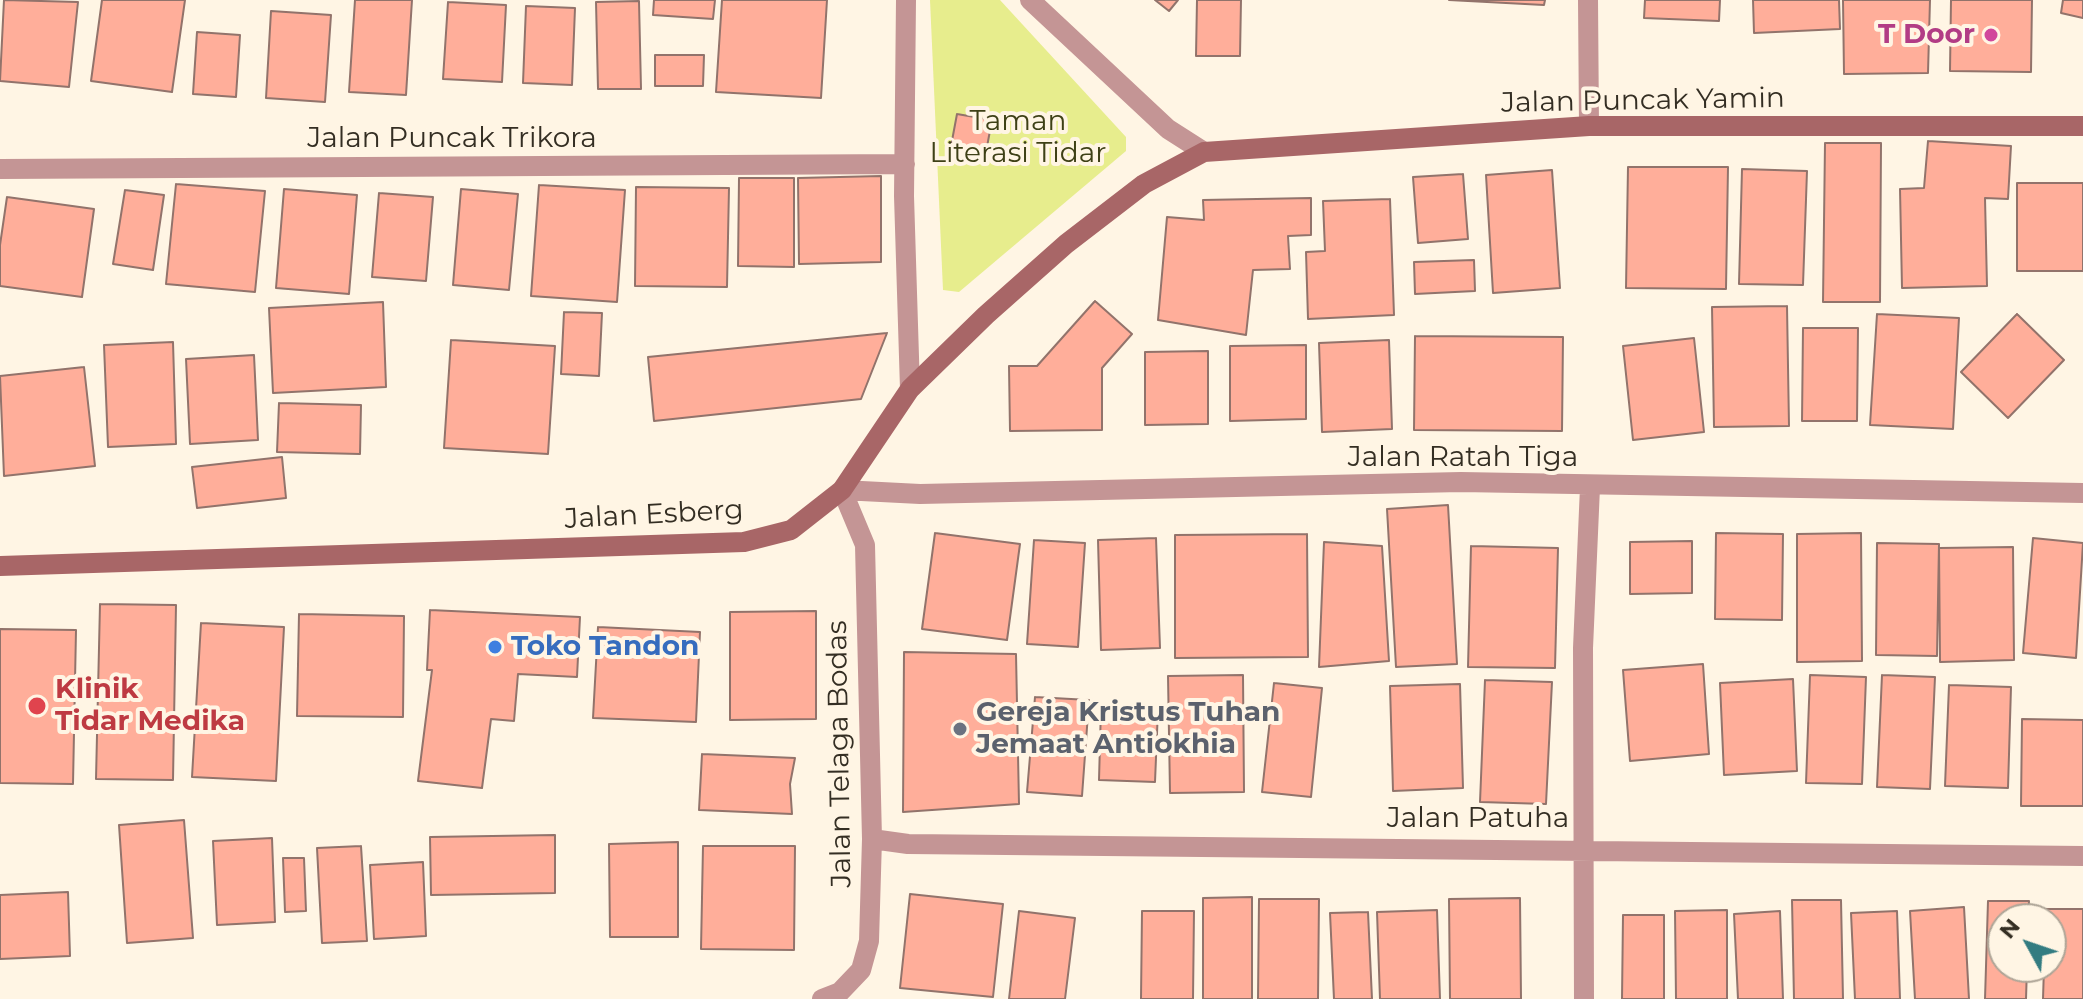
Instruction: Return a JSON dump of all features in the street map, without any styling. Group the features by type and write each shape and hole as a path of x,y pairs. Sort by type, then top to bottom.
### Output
{"main road":[{"name":"Jalan Puncak Yamin","path":"1204,152 1589,126 2083,126"},
{"name":"Jalan Esberg","path":"0,566 744,542 791,530 842,490 910,389 1066,244 1144,184 1204,152"}],"street":[{"path":"906,0 905,164 910,389"},
{"path":"1030,0 1168,129 1204,152"},
{"path":"1588,0 1589,126"},
{"name":"Jalan Puncak Trikora","path":"0,169 905,164"},
{"name":"Jalan Ratah Tiga","path":"842,490 920,494 1461,482 1590,487 2083,493"},
{"path":"1584,999 1581,848 1590,487"},
{"name":"Jalan Telaga Bodas","path":"822,999 840,992 861,970 869,941 872,839 865,545 842,490"},
{"name":"Jalan Patuha","path":"872,839 924,844 1581,848 2083,856"}],"green space":[{"name":"Taman Literasi Tidar","path":"930,0 1000,0 1126,137 1126,151 959,292 943,290"}],"building":[{"path":"4,0 78,2 69,87 0,81"},
{"path":"102,0 185,0 172,92 91,81"},
{"path":"355,0 412,0 406,95 349,92"},
{"path":"654,0 715,0 713,19 653,15"},
{"path":"722,0 827,0 821,98 716,92"},
{"path":"1155,0 1178,0 1169,11"},
{"path":"1197,0 1241,0 1240,56 1196,56"},
{"path":"1449,0 1545,0 1544,5"},
{"path":"1645,0 1720,0 1719,21 1644,18"},
{"path":"1753,0 1839,0 1840,29 1754,33"},
{"path":"1843,0 1930,0 1928,73 1844,74"},
{"name":"T Door","path":"1951,0 2032,0 2031,72 1950,71"},
{"path":"2063,0 2083,0 2083,18 2061,13"},
{"path":"639,1 641,89 598,89 596,2"},
{"path":"448,2 506,5 502,82 443,79"},
{"path":"526,6 575,8 572,85 523,83"},
{"path":"271,11 331,15 325,102 266,98"},
{"path":"197,32 240,35 236,97 193,94"},
{"path":"655,55 704,55 703,86 655,86"},
{"path":"957,114 992,120 986,152 951,146"},
{"path":"1928,141 2011,146 2008,199 1985,198 1987,286 1902,288 1900,189 1924,188"},
{"path":"1825,143 1881,143 1880,302 1823,302"},
{"path":"1628,167 1728,167 1726,289 1626,288"},
{"path":"1742,169 1807,171 1803,285 1739,284"},
{"path":"1552,170 1560,288 1493,293 1486,175"},
{"path":"1463,174 1468,239 1418,243 1413,177"},
{"path":"881,176 881,262 799,264 798,178"},
{"path":"739,178 794,178 794,267 738,266"},
{"path":"2017,183 2083,183 2083,271 2017,271"},
{"path":"176,184 265,191 255,292 166,284"},
{"path":"539,185 625,190 617,302 531,296"},
{"path":"636,187 729,188 727,287 635,286"},
{"path":"284,189 357,195 349,294 276,288"},
{"path":"461,189 518,194 509,290 453,285"},
{"path":"125,190 164,195 153,270 113,264"},
{"path":"379,193 433,197 426,281 372,277"},
{"path":"7,197 94,209 82,297 0,286 0,245"},
{"path":"1311,198 1311,235 1288,236 1290,269 1253,270 1246,335 1158,320 1167,217 1204,220 1203,200"},
{"path":"1390,199 1394,315 1308,319 1306,252 1325,251 1323,201"},
{"path":"1474,260 1475,291 1415,294 1414,262"},
{"path":"1095,301 1132,334 1102,368 1102,430 1010,431 1009,366 1037,366"},
{"path":"383,302 386,387 273,393 269,308"},
{"path":"1787,306 1789,426 1714,427 1712,307"},
{"path":"564,312 602,313 599,376 561,374"},
{"path":"1877,314 1959,318 1953,429 1870,425"},
{"path":"2017,314 2064,360 2008,418 1961,372"},
{"path":"1803,328 1858,328 1857,421 1802,421"},
{"path":"887,333 861,399 654,421 648,357"},
{"path":"1415,336 1563,337 1562,431 1414,430"},
{"path":"1694,338 1704,432 1633,440 1623,346"},
{"path":"451,340 555,346 548,454 444,448"},
{"path":"1389,340 1392,429 1322,432 1319,343"},
{"path":"173,342 176,444 108,447 104,345"},
{"path":"1306,345 1306,419 1230,421 1230,346"},
{"path":"1208,351 1208,424 1145,425 1145,352"},
{"path":"254,355 258,440 190,444 186,359"},
{"path":"84,367 95,466 4,476 0,376"},
{"path":"279,403 361,405 360,454 277,452"},
{"path":"282,457 286,498 197,508 192,467"},
{"path":"1448,505 1457,664 1396,667 1387,509"},
{"path":"935,533 1020,544 1007,640 922,629"},
{"path":"1716,533 1783,534 1782,620 1715,619"},
{"path":"1861,533 1862,661 1797,662 1797,534"},
{"path":"1307,534 1308,657 1175,658 1175,535"},
{"path":"1156,538 1160,648 1101,650 1098,540"},
{"path":"2033,538 2083,543 2076,658 2023,653"},
{"path":"1034,540 1085,543 1078,647 1027,644"},
{"path":"1692,541 1692,593 1630,594 1630,542"},
{"path":"1324,542 1382,546 1389,661 1319,667"},
{"path":"1877,543 1939,544 1937,656 1876,655"},
{"path":"1471,546 1558,548 1555,668 1468,667"},
{"path":"2013,547 2014,660 1940,662 1939,548"},
{"path":"100,604 176,605 173,780 96,779"},
{"path":"430,610 580,617 577,677 518,674 514,721 491,719 482,788 418,781 432,670 427,670"},
{"path":"816,611 816,719 730,720 730,612"},
{"path":"299,614 404,616 403,717 297,716"},
{"path":"201,623 284,627 276,781 192,777"},
{"path":"598,627 700,632 696,722 593,718"},
{"name":"Klinik Tidar Medika","path":"0,629 76,630 73,784 0,783"},
{"name":"Gereja Kristus Tuhan Jemaat Antiokhia","path":"904,652 1016,654 1019,804 903,812"},
{"path":"1703,664 1709,754 1630,761 1623,670"},
{"path":"1243,675 1244,792 1170,793 1168,676"},
{"path":"1810,675 1866,677 1862,784 1806,783"},
{"path":"1882,675 1935,677 1930,789 1877,787"},
{"path":"1793,679 1797,771 1724,775 1720,683"},
{"path":"1485,680 1552,682 1546,804 1480,802"},
{"path":"1274,683 1322,688 1311,797 1262,792"},
{"path":"1460,684 1463,788 1393,791 1390,686"},
{"path":"1949,685 2011,687 2008,788 1945,786"},
{"path":"1035,697 1089,700 1082,796 1027,792"},
{"path":"1101,707 1158,709 1155,782 1099,780"},
{"path":"2022,719 2083,720 2083,806 2021,806"},
{"path":"702,754 795,758 790,784 792,814 699,810"},
{"path":"184,820 193,938 127,943 119,825"},
{"path":"555,835 555,893 431,895 430,837"},
{"path":"272,838 275,922 217,925 213,841"},
{"path":"678,842 678,937 610,937 609,844"},
{"path":"361,846 367,941 322,943 317,848"},
{"path":"703,846 795,846 794,950 701,949"},
{"path":"283,858 304,858 306,911 285,912"},
{"path":"423,862 426,936 374,939 370,865"},
{"path":"68,892 70,956 0,959 0,895"},
{"path":"910,894 1003,904 993,997 900,988"},
{"path":"1252,897 1252,999 1203,999 1203,898"},
{"path":"1520,898 1521,999 1450,999 1449,899"},
{"path":"1259,899 1319,899 1318,999 1258,999"},
{"path":"1792,900 1841,900 1843,999 1794,999"},
{"path":"1988,901 2029,901 2029,903"},
{"path":"1964,907 1969,999 1915,999 1910,911"},
{"path":"2067,909 2083,909 2083,999 2043,999 2044,983 2067,983"},
{"path":"1437,910 1440,999 1380,999 1377,912"},
{"path":"1727,910 1727,999 1676,999 1675,911"},
{"path":"1019,911 1075,918 1065,999 1009,999"},
{"path":"1142,911 1194,911 1193,999 1141,999"},
{"path":"1780,911 1783,999 1738,999 1734,914"},
{"path":"1897,911 1900,999 1855,999 1851,913"},
{"path":"1368,912 1372,999 1334,999 1330,913"},
{"path":"1623,915 1664,915 1664,999 1622,999"},
{"path":"1987,934 1987,983 2026,983 2026,999 1985,999"}],"place":[{"name":"T Door","path":"1991,35"},
{"name":"Toko Tandon","path":"495,647"},
{"name":"Klinik Tidar Medika","path":"37,706"},
{"name":"Gereja Kristus Tuhan Jemaat Antiokhia","path":"960,729"}]}
